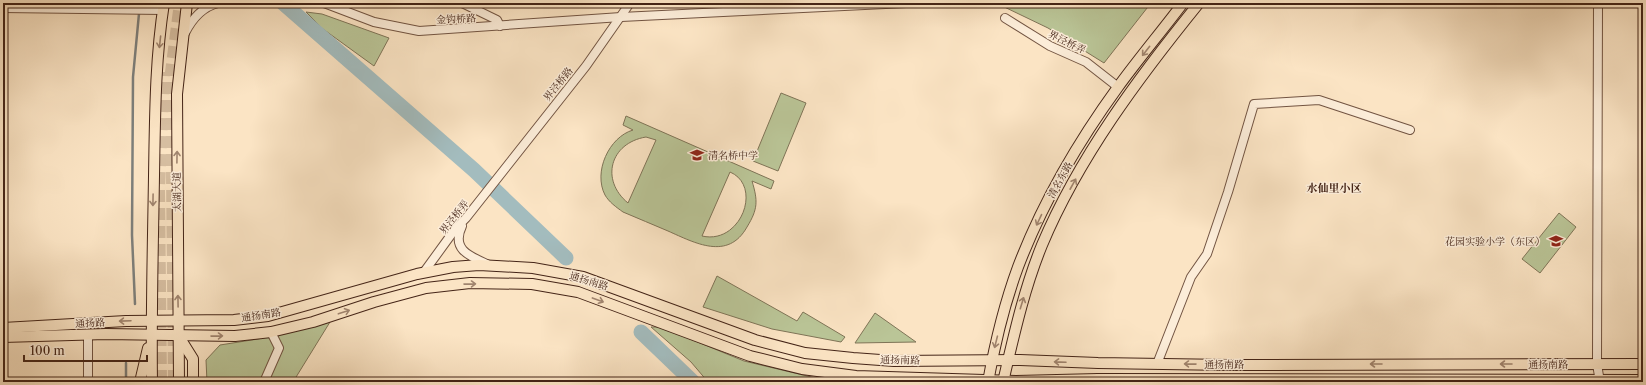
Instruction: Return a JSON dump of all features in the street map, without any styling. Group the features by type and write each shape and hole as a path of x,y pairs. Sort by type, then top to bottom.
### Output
{"main road":[{"name":"太湖大道","path":"179,382 177,94 187,3"},
{"name":"清名东路","path":"988,381 1008,298 1026,246 1049,199 1079,146 1118,87 1183,3"},
{"name":"清名东路","path":"1003,381 1021,306 1031,274 1042,244 1062,204 1090,152 1137,85 1199,3"},
{"path":"152,382 157,75 164,6"},
{"name":"通扬南路","path":"178,320 234,320 268,316 424,272 453,267 490,266 533,268 583,277 755,340 805,353 853,358 894,361 1008,360 1157,364 1643,364"},
{"name":"通扬南路","path":"178,335 235,336 271,332 313,322 426,288 470,284 532,284 578,292 750,356 855,379 988,381 1643,380"},
{"name":"通扬路","path":"3,328 178,320"},
{"name":"通扬路","path":"3,337 88,334 178,335"},
{"path":"140,382 152,335"},
{"path":"178,335 193,359 193,382"}],"street":[{"path":"182,38 192,21 200,12 218,3"},
{"name":"金钩桥路","path":"324,3 374,22 412,30 440,30 621,17 906,3"},
{"path":"462,3 497,20 500,26"},
{"name":"界泾桥路","path":"499,174 586,66 630,3"},
{"path":"1416,3 1457,3"},
{"path":"1598,3 1597,364 1600,381"},
{"path":"3,8 146,9 164,6"},
{"name":"界泾桥弄","path":"1005,18 1050,46 1086,62 1118,87"},
{"path":"1157,364 1192,276 1207,254 1228,192 1254,104 1319,100 1410,130"},
{"name":"界泾桥弄","path":"424,272 456,228 466,218 499,174"},
{"path":"466,218 458,234 459,243 465,252 490,266"},
{"path":"264,382 279,348 271,332"},
{"path":"88,334 88,382"}],"green space":[{"path":"996,3 1151,3 1104,63 1048,28"},
{"path":"306,12 322,14 389,38 374,66 323,29"},
{"path":"781,93 806,103 778,171 753,161"},
{"path":"626,116 774,181 771,189 752,181 756,200 755,210 751,221 739,237 730,244 721,246 700,244 623,212 615,206 605,195 601,176 602,166 610,148 624,134 633,130 623,125","holes":["646,137 656,140 628,203 619,194 614,184 612,174 613,164 617,154 624,147 634,141","730,172 740,179 745,189 746,201 743,213 737,223 727,232 716,236 702,236"]},
{"path":"1559,213 1576,227 1540,273 1522,259"},
{"path":"717,276 797,321 803,312 845,337 841,342 772,329 703,307"},
{"path":"875,313 916,342 855,343"},
{"path":"330,322 293,382 207,382 206,360 220,345 258,339"},
{"path":"651,327 661,327 744,361 824,380 823,382 708,382 691,362"}],"waterway":[{"path":"135,304 132,235 133,77 140,3"},
{"path":"283,3 474,170 566,258"},
{"path":"641,332 693,382"},
{"path":"126,363 126,382"}],"tunnel":[{"path":"174,382 171,72 180,3"},
{"path":"161,382 159,190 164,72"}],"place":[{"name":"清名桥中学","path":"697,155"},
{"name":"花园实验小学（东区）","path":"1556,241"}],"district":[{"name":"水仙里小区","path":"1334,188"}]}
